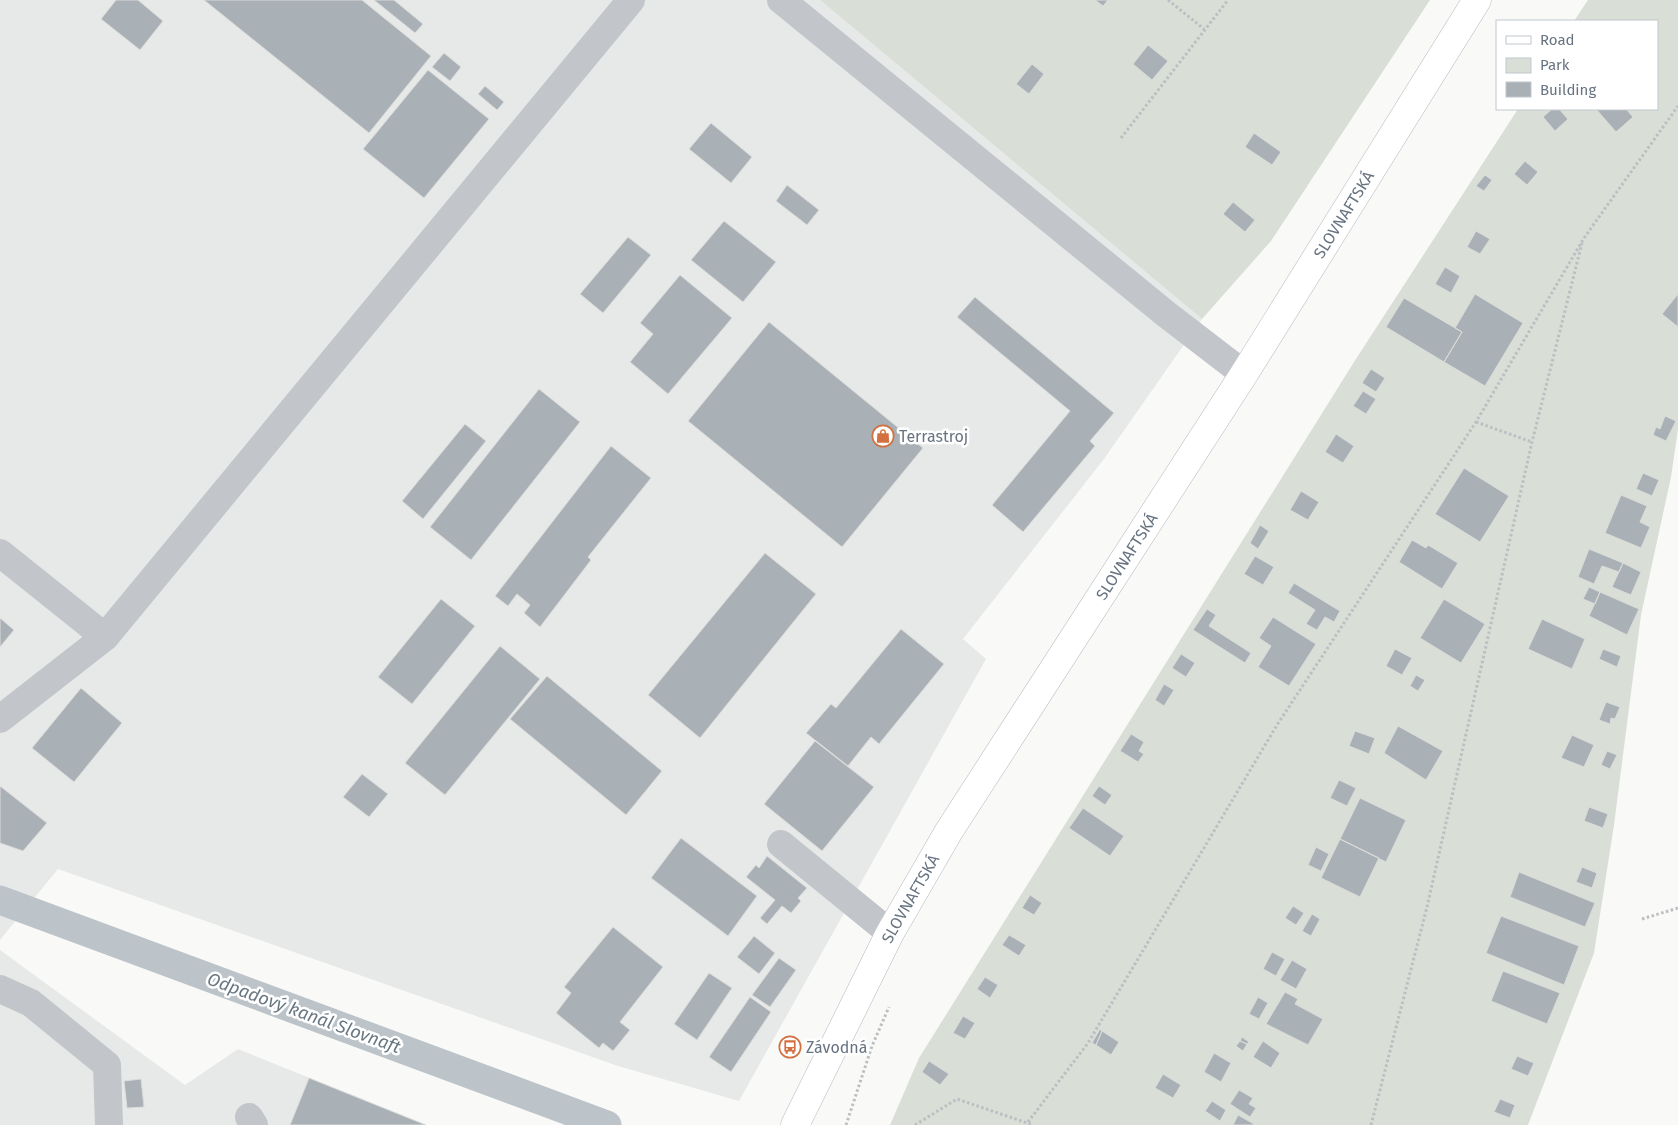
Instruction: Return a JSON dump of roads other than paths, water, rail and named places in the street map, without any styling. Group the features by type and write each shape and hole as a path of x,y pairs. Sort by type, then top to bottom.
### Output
{"main road":[{"name":"SLOVNAFTSKÁ","path":"795,1125 890,932 949,831 1244,374 1477,0"}],"lane":[{"path":"0,719 105,637 631,0"},
{"path":"781,0 1166,314 1244,374"},
{"path":"0,553 105,637"},
{"path":"782,844 890,932"},
{"path":"0,989 31,1003 106,1065 109,1125"}],"waterway":[{"name":"Odpadový kanál Slovnaft","path":"0,900 607,1125"}],"place":[{"name":"Terrastroj","path":"883,436"},
{"name":"Závodná","path":"790,1047"}]}
